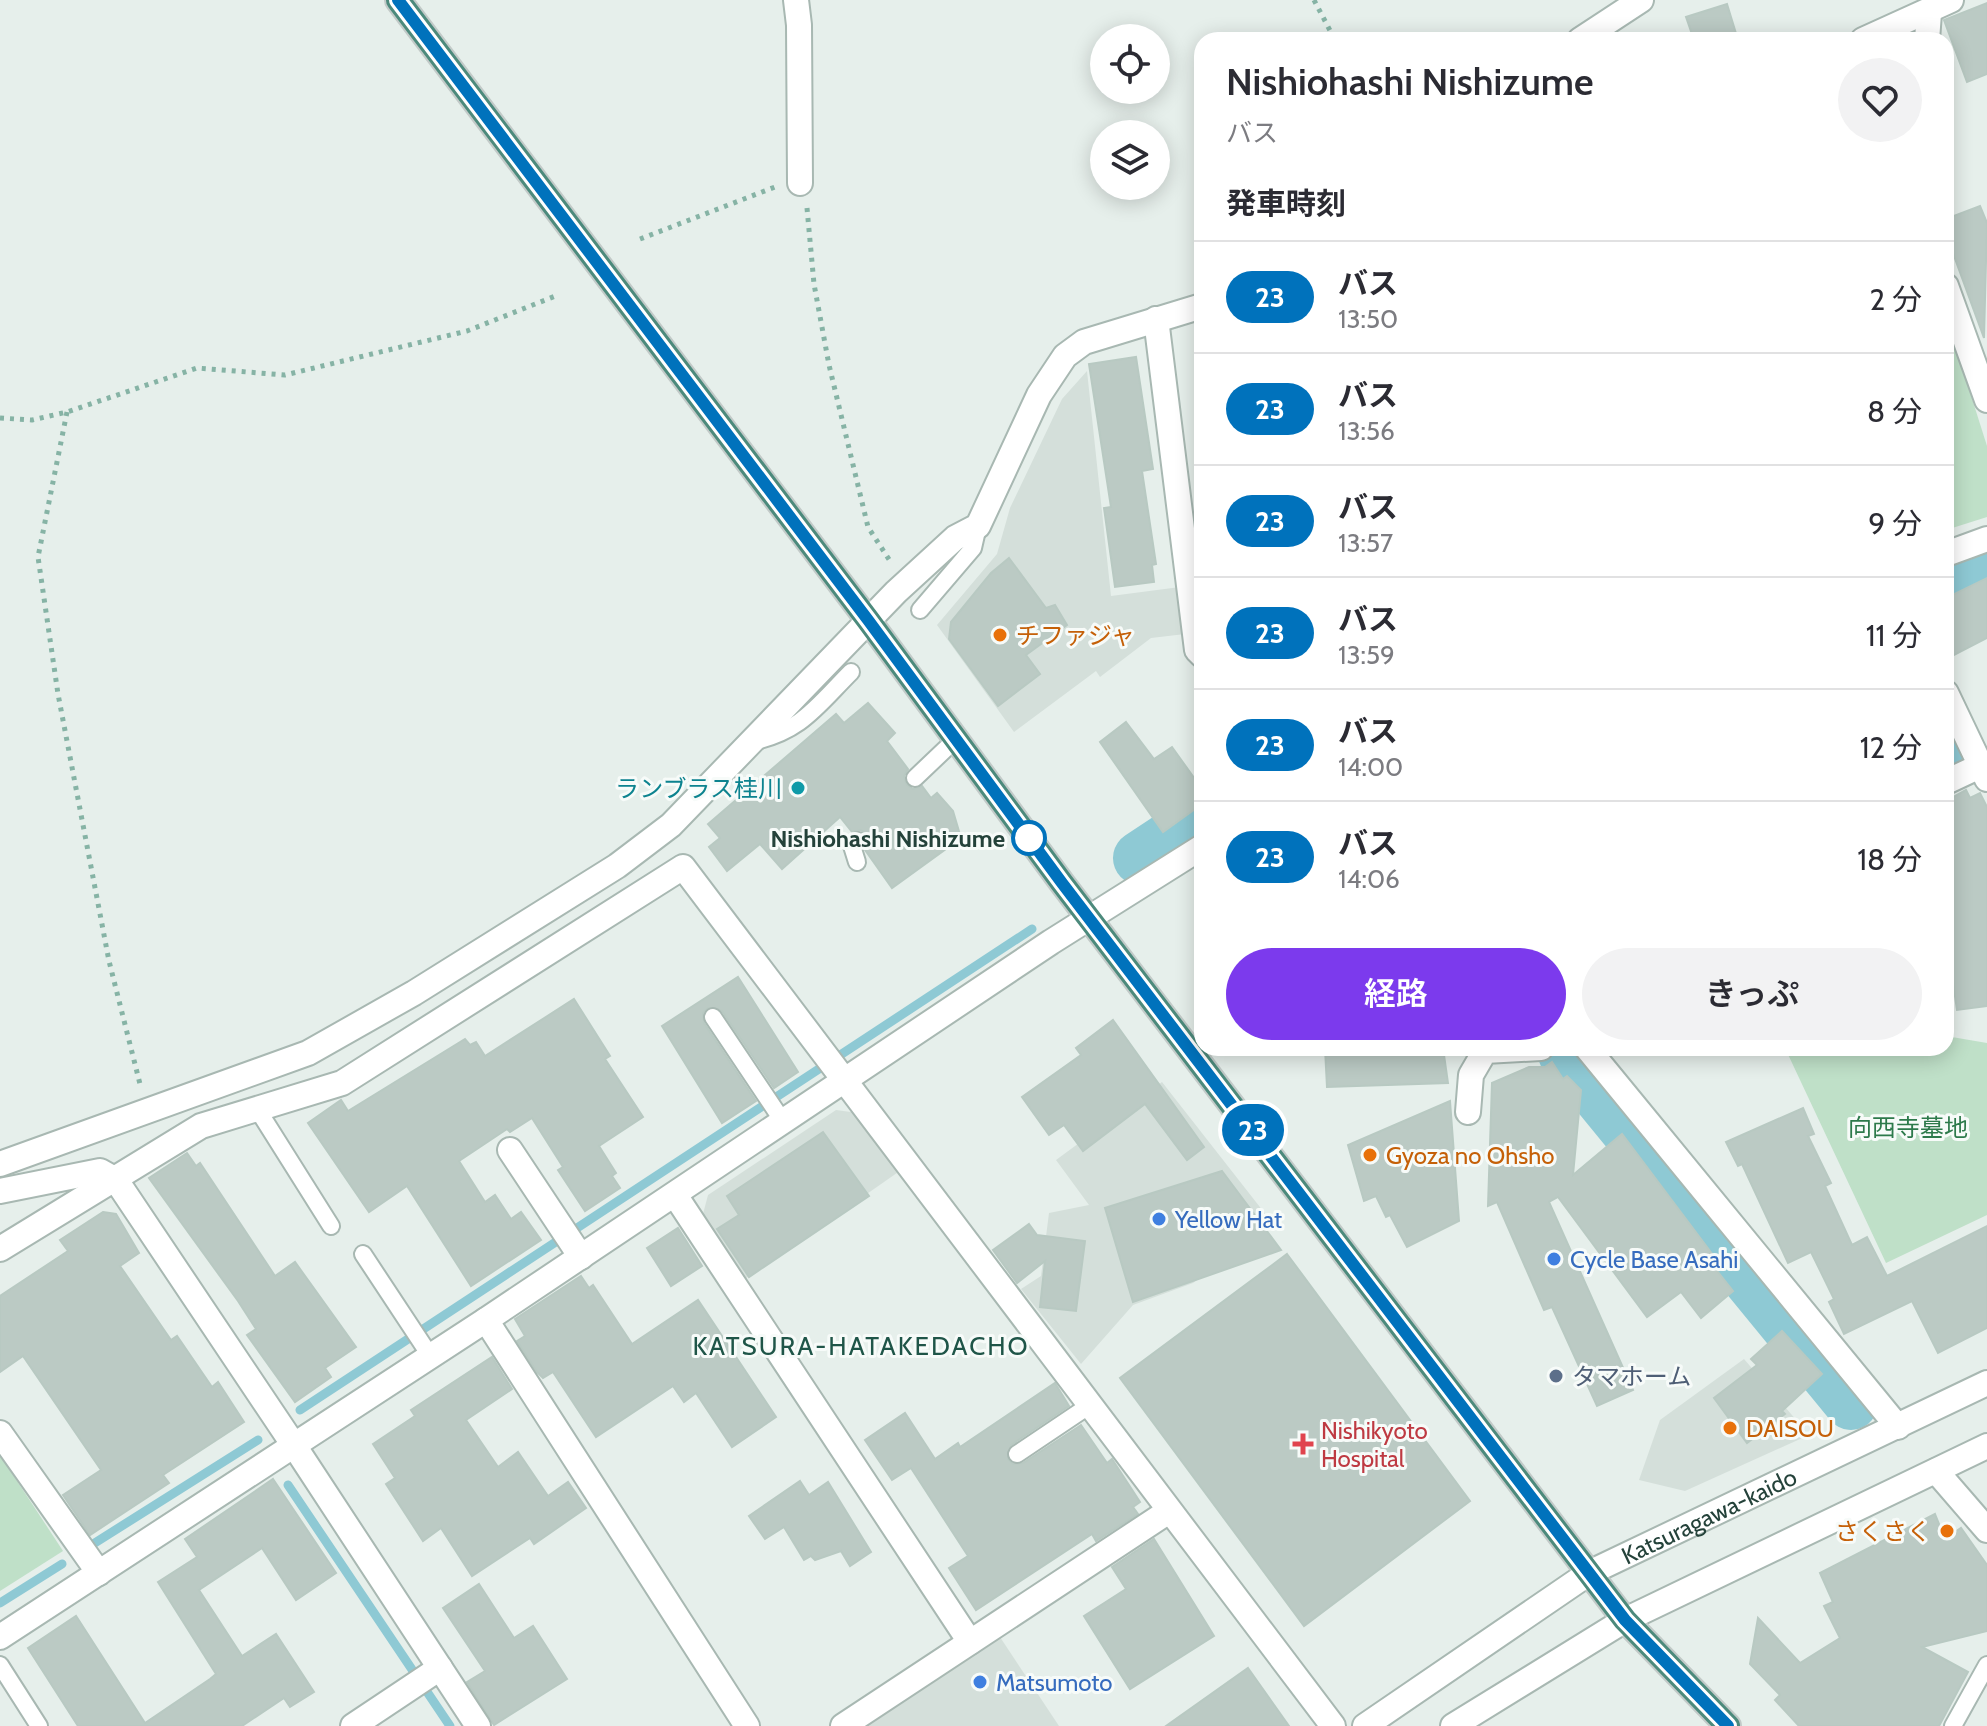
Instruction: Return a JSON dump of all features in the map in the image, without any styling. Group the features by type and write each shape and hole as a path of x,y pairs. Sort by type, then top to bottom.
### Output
{"highway":[{"path":"398,0 1194,1054"},
{"path":"1196,1056 1625,1620 1728,1726"}],"street":[{"path":"796,0 799,25 800,183"},
{"path":"1592,32 1641,0"},
{"path":"1883,32 1929,13 1951,0"},
{"path":"1928,32 1929,13"},
{"path":"0,1164 308,1053 453,970 639,849 671,825 868,620 955,538 978,526 1039,395 1065,356 1084,342 1194,308"},
{"path":"1156,319 1194,553"},
{"path":"1954,324 1987,400"},
{"path":"1954,551 1987,539"},
{"path":"1954,710 1984,772 1954,780"},
{"path":"0,1637 295,1447 420,1341 486,1320 571,1241 675,1195 1090,917 1194,852"},
{"path":"0,1249 201,1126 342,1083 683,867 848,1081 1333,1726"},
{"path":"1468,1112 1471,1075 1482,1056"},
{"path":"1594,1056 1898,1427"},
{"path":"510,1150 571,1241"},
{"path":"0,1191 100,1171 116,1180 478,1726"},
{"path":"675,1195 970,1642"},
{"path":"486,1320 747,1726"},
{"name":"Katsuragawa-kaido","path":"1365,1726 1589,1573 1987,1383"},
{"path":"0,1433 99,1573"},
{"path":"1453,1726 1625,1620 1987,1446"},
{"path":"1936,1471 1987,1530"},
{"path":"843,1726 1169,1511"},
{"path":"364,1723 440,1668"}],"lane":[{"path":"920,610 973,548 978,526"},
{"path":"749,742 781,736 808,716 851,672"},
{"path":"915,778 956,739"},
{"path":"857,862 852,846 858,841"},
{"path":"713,1017 784,1123"},
{"path":"258,1110 331,1226"},
{"path":"363,1254 420,1341"},
{"path":"1017,1454 1090,1405"},
{"path":"0,1665 39,1726"},
{"path":"1953,1726 1987,1665"}],"path":[{"path":"1314,0 1331,32"},
{"path":"640,239 791,181 800,183 805,194 820,324 867,523 896,570"},
{"path":"0,418 32,420 67,412 197,368 285,375 467,331 558,295"},
{"path":"67,412 38,557 58,694 109,961 142,1085 137,1117"}],"shaded area":[{"path":"1087,371 1111,596 1180,587 1185,634 1151,638 1100,677 1096,671 1014,732 937,625 997,554 1010,508 1062,399"},
{"name":"Yellow Hat","path":"1162,1082 1274,1225 1193,1283 1133,1305 1081,1364 1021,1289 1041,1276 1049,1213 1089,1205 1056,1160"},
{"path":"836,1110 858,1113 904,1168 745,1279 703,1214 708,1195"},
{"name":"DAISOU","path":"1744,1359 1809,1435 1685,1491 1639,1480 1660,1420"},
{"name":"Matsumoto","path":"1000,1637 1059,1726 862,1726"}],"green space":[{"path":"1954,345 1987,446 1987,517 1954,527"},
{"name":"向西寺墓地","path":"1954,1037 1987,1043 1987,1215 1886,1263 1789,1056 1954,1056"},
{"path":"0,1455 63,1551 0,1591"}],"building":[{"path":"1987,3 1987,74 1967,82 1954,47 1954,32 1948,32 1944,20"},
{"path":"1727,4 1736,32 1691,32 1686,17"},
{"path":"1980,206 1987,223 1984,338 1954,256 1954,216"},
{"path":"1136,357 1153,469 1142,471 1156,564 1152,565 1154,582 1115,587 1104,508 1111,507 1089,364"},
{"path":"1009,558 1046,608 1055,605 1067,625 1026,655 1040,674 998,706 949,639 951,622 991,573"},
{"path":"1987,578 1987,638 1954,655 1954,594"},
{"name":"ランブラス桂川","path":"868,703 895,733 887,741 908,769 904,776 907,785 913,789 922,786 931,798 937,793 953,811 961,838 892,888 865,850 867,835 861,830 852,832 840,817 782,869 760,844 727,871 709,847 720,838 708,824 836,714 844,723"},
{"path":"1126,722 1154,759 1172,747 1194,778 1194,810 1163,832 1100,742"},
{"path":"1966,790 1970,798 1980,793 1987,807 1987,1006 1957,1010 1954,990 1954,797"},
{"path":"738,977 798,1072 774,1088 722,1011 708,1008 703,1013 704,1023 756,1101 722,1123 662,1026"},
{"path":"574,999 610,1056 605,1059 643,1117 599,1146 616,1173 612,1176 620,1188 585,1211 558,1170 563,1167 532,1118 510,1132 507,1129 459,1161 485,1202 495,1195 511,1219 521,1212 541,1240 471,1286 407,1186 369,1212 308,1123 341,1100 348,1111 465,1039 470,1045 476,1042 485,1056"},
{"path":"1113,1020 1204,1147 1187,1160 1145,1104 1083,1151 1064,1125 1049,1135 1022,1097 1081,1055 1076,1048"},
{"path":"1325,1056 1444,1056 1448,1083 1327,1087"},
{"path":"1552,1062 1563,1079 1567,1076 1581,1090 1573,1175 1622,1134 1719,1263 1714,1267 1733,1291 1701,1318 1681,1292 1647,1317 1558,1197 1549,1202 1633,1390 1597,1406 1552,1307 1544,1310 1497,1202 1488,1206 1492,1083 1529,1067 1545,1067"},
{"path":"1450,1101 1459,1221 1407,1247 1376,1196 1364,1201 1348,1145"},
{"path":"1803,1108 1814,1134 1808,1136 1831,1183 1825,1186 1852,1245 1867,1237 1887,1276 1987,1226 1987,1328 1938,1353 1912,1301 1844,1334 1829,1302 1834,1299 1811,1252 1788,1263 1742,1164 1738,1166 1726,1142"},
{"path":"823,1132 869,1196 749,1277 717,1229 739,1215 727,1196"},
{"path":"187,1153 196,1166 200,1163 275,1276 295,1262 356,1347 325,1368 331,1377 295,1402 247,1335 256,1329 238,1301 149,1178"},
{"path":"1222,1171 1281,1250 1133,1302 1105,1208"},
{"path":"103,1212 116,1214 139,1253 120,1266 171,1340 177,1336 212,1387 218,1382 244,1422 163,1475 169,1483 90,1535 63,1495 101,1470 23,1356 0,1372 0,1296 68,1251 60,1240"},
{"path":"1029,1224 1037,1235 1085,1241 1076,1311 1040,1307 1045,1261 1017,1283 993,1250"},
{"path":"678,1228 702,1266 671,1286 647,1248"},
{"path":"1287,1254 1470,1501 1304,1626 1120,1378"},
{"path":"581,1276 589,1288 593,1285 632,1344 698,1300 776,1417 732,1447 696,1393 684,1402 673,1386 596,1437 553,1372 543,1378 517,1341 525,1336 515,1319"},
{"path":"1782,1331 1822,1374 1782,1411 1785,1414 1747,1443 1714,1398 1757,1365 1751,1359"},
{"path":"492,1357 512,1389 466,1420 498,1467 518,1452 548,1496 568,1482 586,1508 534,1544 530,1538 472,1576 441,1528 423,1541 386,1484 395,1478 373,1444 415,1416 411,1410"},
{"path":"1055,1383 1069,1406 1011,1445 1008,1459 1013,1464 1023,1463 1081,1425 1107,1463 1112,1459 1140,1502 1133,1507 1138,1514 1096,1541 1092,1534 976,1610 949,1568 968,1556 911,1468 892,1480 865,1440 905,1413 935,1459 958,1443 960,1447"},
{"path":"273,1479 336,1573 296,1600 262,1548 199,1590 242,1656 276,1634 314,1692 290,1707 284,1698 242,1726 78,1726 28,1648 76,1616 145,1723 210,1679 216,1674 158,1582 197,1557 185,1539"},
{"path":"800,1481 809,1495 828,1482 871,1552 850,1566 841,1551 815,1560 811,1556 804,1560 784,1527 765,1539 749,1516"},
{"path":"1935,1514 1945,1539 1961,1528 1987,1565 1987,1631 1922,1647 1968,1672 1939,1726 1799,1726 1775,1700 1780,1695 1750,1664 1758,1618 1800,1663 1840,1638 1824,1606 1833,1602 1820,1573"},
{"path":"1154,1539 1214,1636 1130,1689 1084,1616 1126,1589 1112,1567"},
{"path":"479,1584 514,1638 533,1626 567,1679 494,1725 467,1682 485,1671 443,1608"},
{"path":"1248,1668 1289,1726 1166,1726"}],"waterway":[{"path":"1954,581 1987,568"},
{"path":"1140,858 1194,822"},
{"path":"300,1410 1032,929"},
{"path":"1567,1056 1851,1403"},
{"path":"90,1546 258,1440"},
{"path":"288,1485 450,1726"},
{"path":"0,1603 62,1564"}],"bus line":[{"name":"23","path":"398,0 868,620 1062,883 1194,1054"},
{"name":"23","path":"1196,1056 1625,1620 1728,1726"}],"place":[{"name":"チファジャ","path":"1000,635"},
{"name":"ランブラス桂川","path":"798,788"},
{"name":"Nishiohashi Nishizume","path":"1029,838"},
{"name":"Gyoza no Ohsho","path":"1370,1155"},
{"name":"Yellow Hat","path":"1159,1219"},
{"name":"Cycle Base Asahi","path":"1554,1259"},
{"name":"タマホーム","path":"1556,1376"},
{"name":"DAISOU","path":"1730,1428"},
{"name":"Nishikyoto Hospital","path":"1303,1444"},
{"name":"さくさく","path":"1947,1531"},
{"name":"Matsumoto","path":"980,1682"}],"district":[{"name":"KATSURA-HATAKEDACHO","path":"861,1346"}]}
